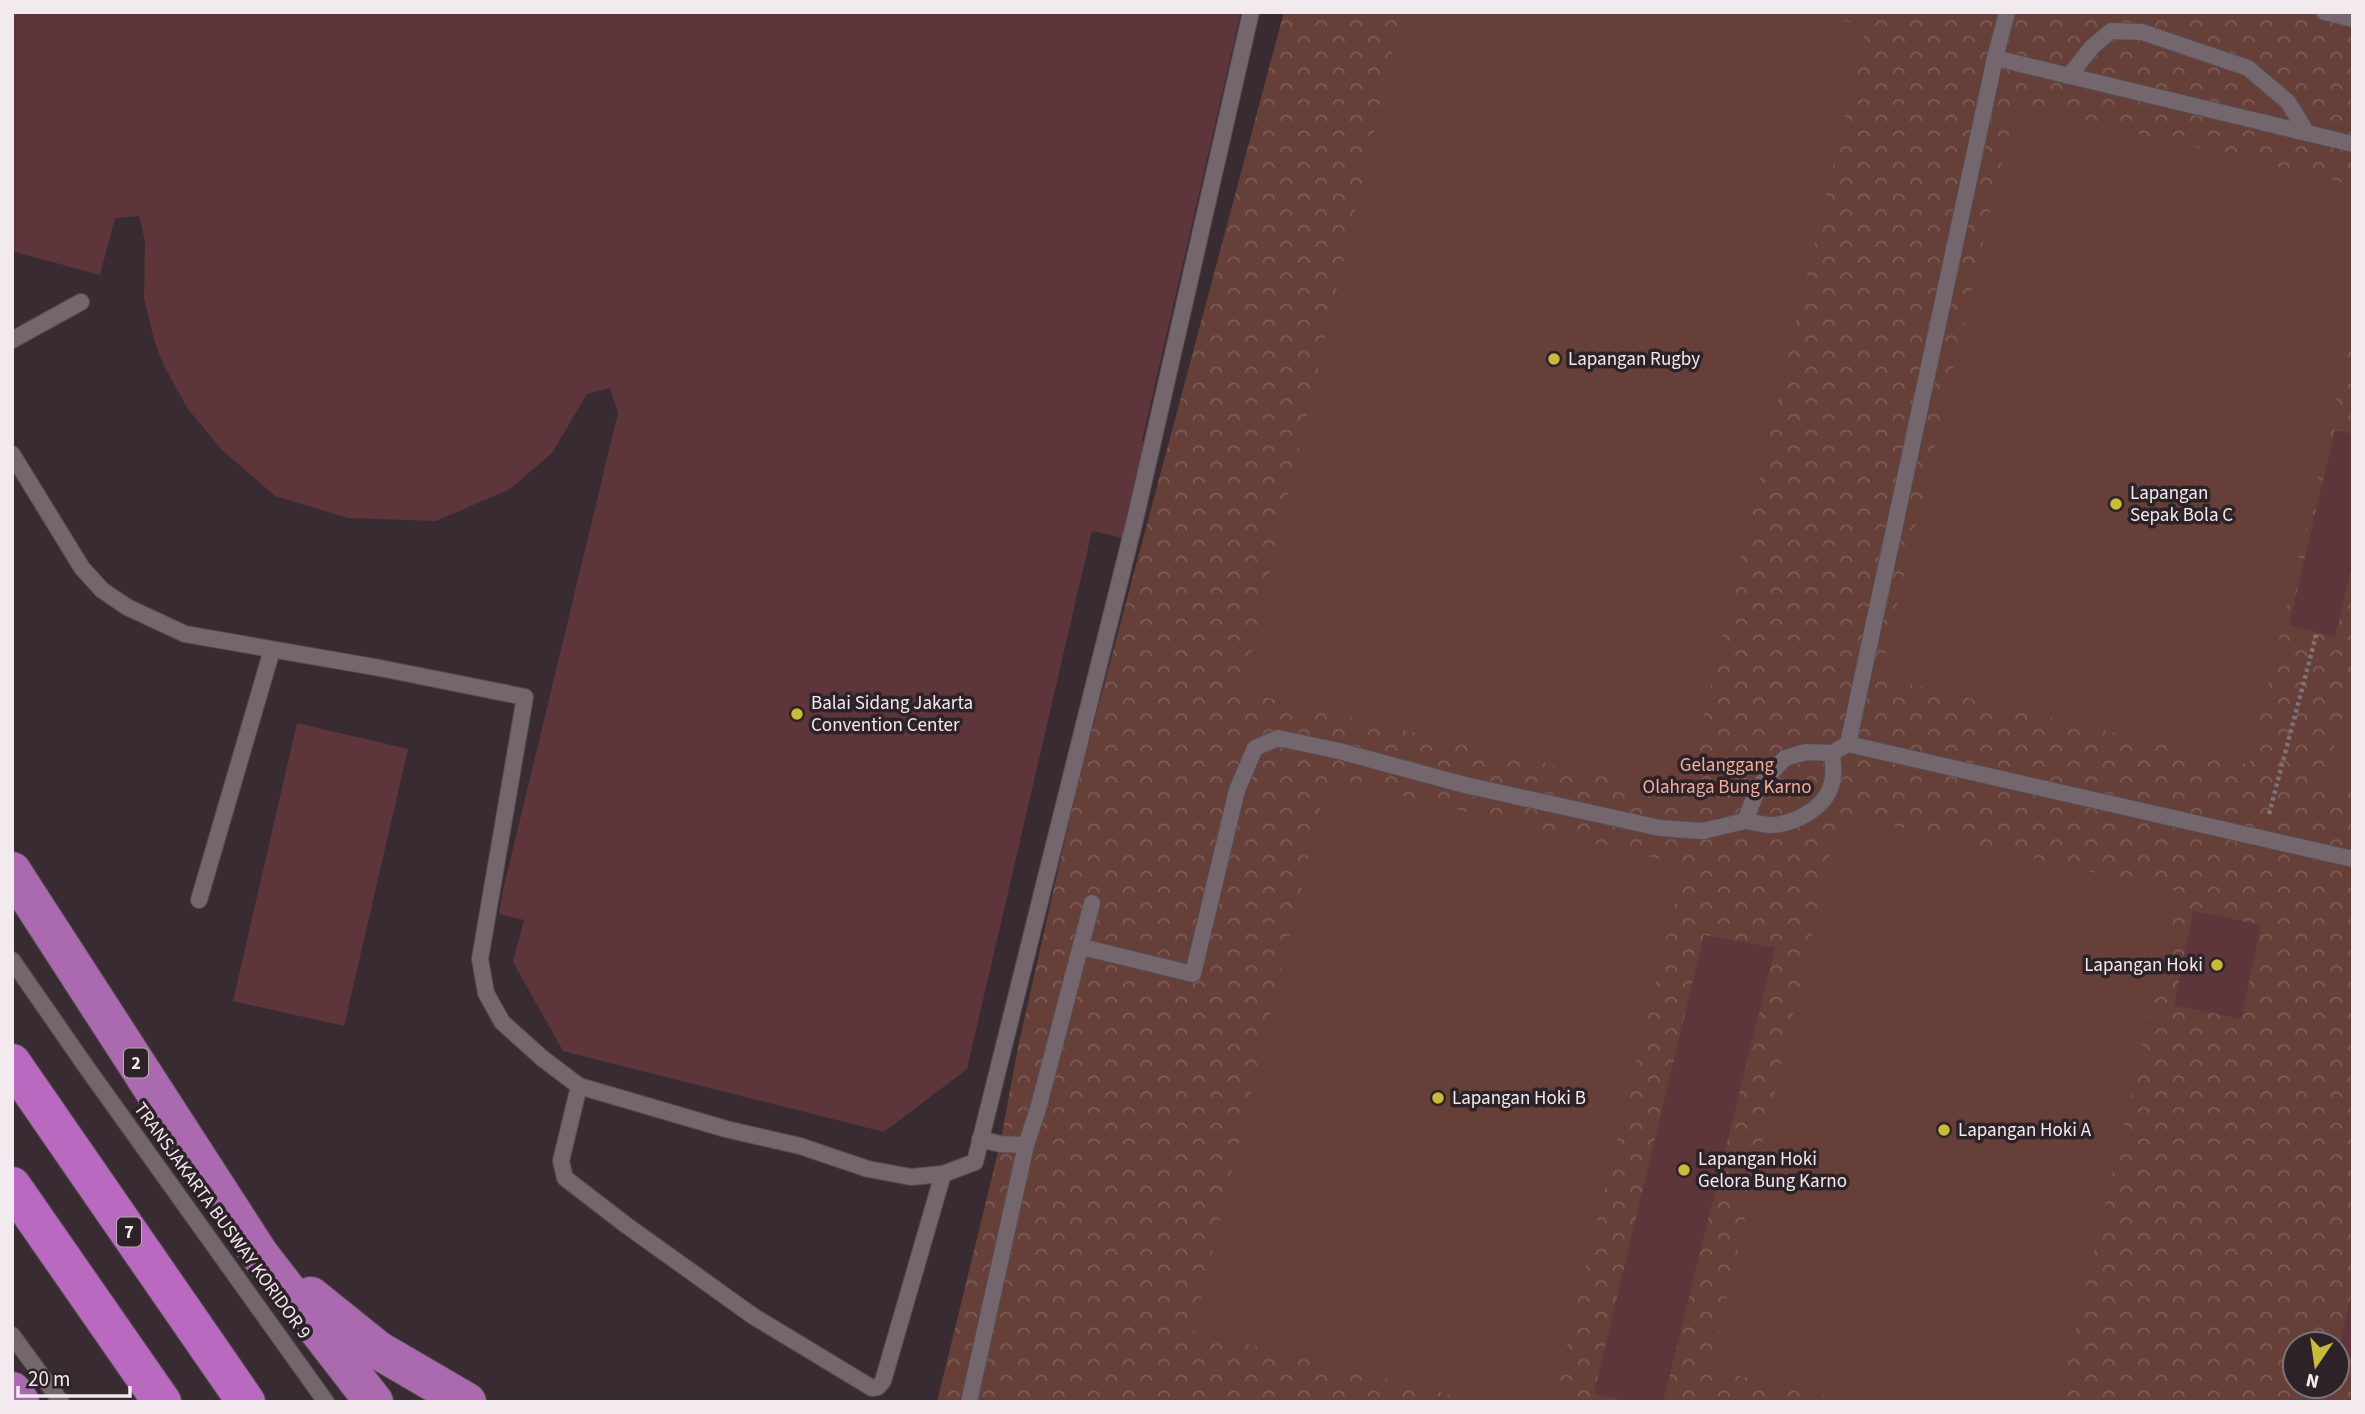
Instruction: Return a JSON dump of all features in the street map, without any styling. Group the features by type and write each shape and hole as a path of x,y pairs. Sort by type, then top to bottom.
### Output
{"highway":[{"name":"2","path":"12,871 260,1255 374,1402"},
{"name":"7","path":"12,1063 246,1402"},
{"path":"12,1186 162,1402"},
{"path":"260,1255 378,1350 467,1402"},
{"path":"12,1391 20,1402"}],"lane":[{"path":"12,454 17,473 82,568 102,590 127,607 186,634 525,696 480,959 486,993 502,1022 542,1059 579,1086 726,1129 800,1146 868,1169 912,1177 943,1174 975,1162 1135,520 1251,12"},
{"path":"1848,744 2007,12"},
{"path":"2324,12 2353,19"},
{"path":"2070,76 2092,47 2111,31 2142,32 2248,68 2288,102 2307,133"},
{"path":"1995,58 2353,144"},
{"path":"12,340 81,302"},
{"path":"199,900 272,650"},
{"path":"1082,947 1193,974 1237,790 1255,748 1279,738 1465,785 1660,828 1703,831 1745,821 1769,825 1786,823 1804,816 1821,803 1831,789 1834,774 1832,753"},
{"path":"1745,821 1759,786 1786,758 1806,752 1832,753 1848,744 2353,859"},
{"path":"969,1402 1026,1145 1038,1109 1092,903"},
{"name":"TRANSJAKARTA BUSWAY KORIDOR 9","path":"12,960 326,1402"},
{"path":"579,1086 561,1161 565,1178 753,1316 872,1388 878,1387 883,1381 943,1174"},
{"path":"980,1139 999,1144 1026,1145"},
{"path":"12,1335 61,1402"}],"path":[{"path":"2263,838 2317,632"}],"green space":[{"name":"Gelanggang Olahraga Bung Karno","path":"1284,12 2353,12 2353,1402 937,1402 1000,1144 1018,1047 1078,782"},
{"name":"Lapangan Rugby","path":"1402,12 1808,12 1866,26 1685,796 1242,692"},
{"name":"Lapangan Sepak Bola C","path":"2016,104 2353,185 2353,331 2249,765 1880,677"},
{"path":"2353,674 2353,792 2325,785"},
{"name":"Lapangan Hoki B","path":"1328,778 1684,865 1553,1402 1480,1402 1193,1331"},
{"name":"Lapangan Hoki A","path":"1840,813 2178,892 2059,1402 1852,1402 1710,1369"}],"building":[{"name":"Balai Sidang Jakarta Convention Center","path":"12,12 1241,12 1142,441 1150,444 1127,539 1092,531 967,1069 884,1132 563,1051 513,962 524,920 499,914 618,413 610,388 587,394 552,453 510,489 436,521 348,518 275,496 222,450 188,409 164,366 154,340 144,298 145,241 139,216 115,218 100,275 12,251"},
{"path":"2335,430 2353,434 2353,563 2335,637 2289,625"},
{"path":"297,723 408,749 344,1026 233,1001"},
{"name":"Lapangan Hoki","path":"2193,911 2261,925 2241,1019 2174,1005"},
{"name":"Lapangan Hoki Gelora Bung Karno","path":"1704,935 1775,948 1663,1402 1630,1402 1594,1393"},
{"path":"2353,1290 2353,1357 2351,1330 2343,1330"}],"place":[{"name":"Lapangan Rugby","path":"1554,359"},
{"name":"Lapangan Sepak Bola C","path":"2116,504"},
{"name":"Balai Sidang Jakarta Convention Center","path":"797,714"},
{"name":"Lapangan Hoki","path":"2217,965"},
{"name":"Lapangan Hoki B","path":"1438,1098"},
{"name":"Lapangan Hoki A","path":"1944,1130"},
{"name":"Lapangan Hoki Gelora Bung Karno","path":"1684,1170"}]}
